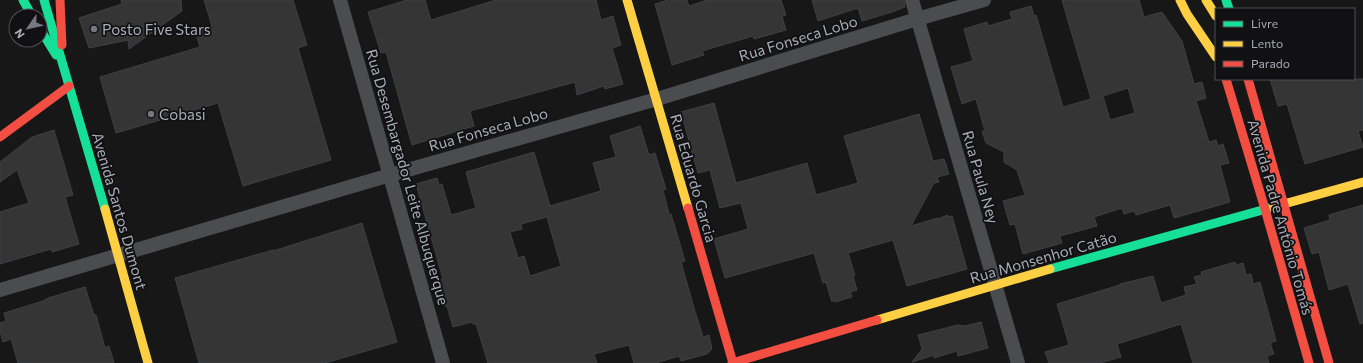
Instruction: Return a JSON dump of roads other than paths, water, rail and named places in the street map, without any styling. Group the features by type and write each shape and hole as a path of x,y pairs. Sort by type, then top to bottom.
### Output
{"main road":[{"name":"Avenida Santos Dumont","path":"44,0 119,255 148,363"},
{"name":"Avenida Santos Dumont","path":"60,0 63,68"},
{"name":"Rua Eduardo Garcia","path":"627,0 733,363"},
{"path":"1206,0 1215,14"},
{"path":"1176,3 1187,14 1215,56"},
{"name":"Avenida Santos Dumont","path":"48,43 63,68"},
{"name":"Avenida Padre Antônio Tomás","path":"1226,80 1265,209 1308,363"},
{"name":"Avenida Padre Antônio Tomás","path":"1248,80 1329,363"},
{"path":"0,137 69,86"},
{"name":"Rua Monsenhor Catão","path":"733,363 995,284 1363,182"}],"street":[{"name":"Rua Desembargador Leite Albuquerque","path":"340,0 443,363"},
{"name":"Rua Paula Ney","path":"912,0 1018,363"},
{"name":"Rua Fonseca Lobo","path":"0,290 390,175 656,99 984,0"}],"place":[{"name":"Posto Five Stars","path":"94,29"},
{"name":"Cobasi","path":"151,114"}]}
